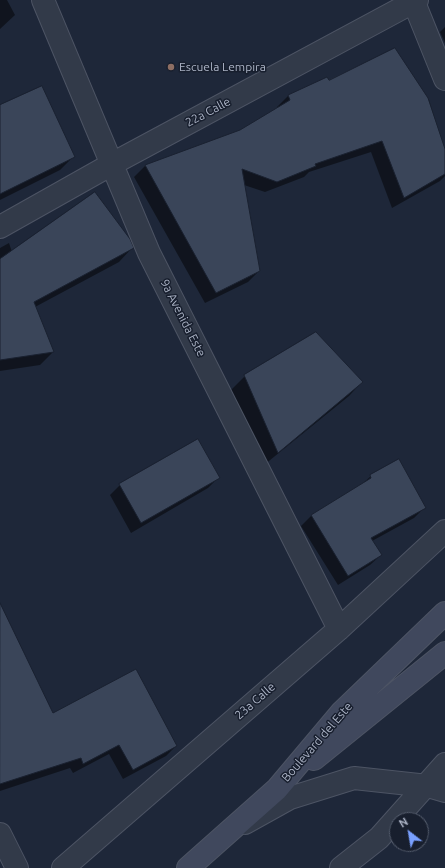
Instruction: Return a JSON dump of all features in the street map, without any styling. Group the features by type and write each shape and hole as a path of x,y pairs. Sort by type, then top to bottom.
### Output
{"main road":[{"name":"Boulevard del Este","path":"188,868 277,789 341,713 445,613"},
{"path":"277,789 445,653"}],"street":[{"name":"9a Avenida Este","path":"43,0 149,253 339,629"},
{"name":"22a Calle","path":"0,227 112,164 415,1"},
{"path":"415,1 445,79"},
{"name":"23a Calle","path":"63,868 339,629 445,531"},
{"path":"341,868 379,838 436,788 445,764"},
{"path":"232,830 290,798 354,778 436,788"},
{"path":"0,834 17,868"}],"building":[{"path":"395,48 428,98 445,149 445,174 404,198 382,141 315,164 316,166 277,182 242,169 260,271 216,293 145,165 240,130 290,100 288,95 327,77 329,80"},
{"path":"42,86 75,157 0,194 0,105"},
{"path":"95,192 130,239 134,248 34,302 54,352 0,360 0,259"},
{"path":"316,332 363,382 278,453 244,375"},
{"path":"198,439 220,478 141,523 119,484"},
{"path":"399,459 426,508 371,538 382,555 348,576 311,515 371,478 370,475"},
{"path":"0,603 53,713 136,669 177,746 133,770 119,745 83,764 81,758 0,784"}],"place":[{"name":"Escuela Lempira","path":"171,67"}]}
